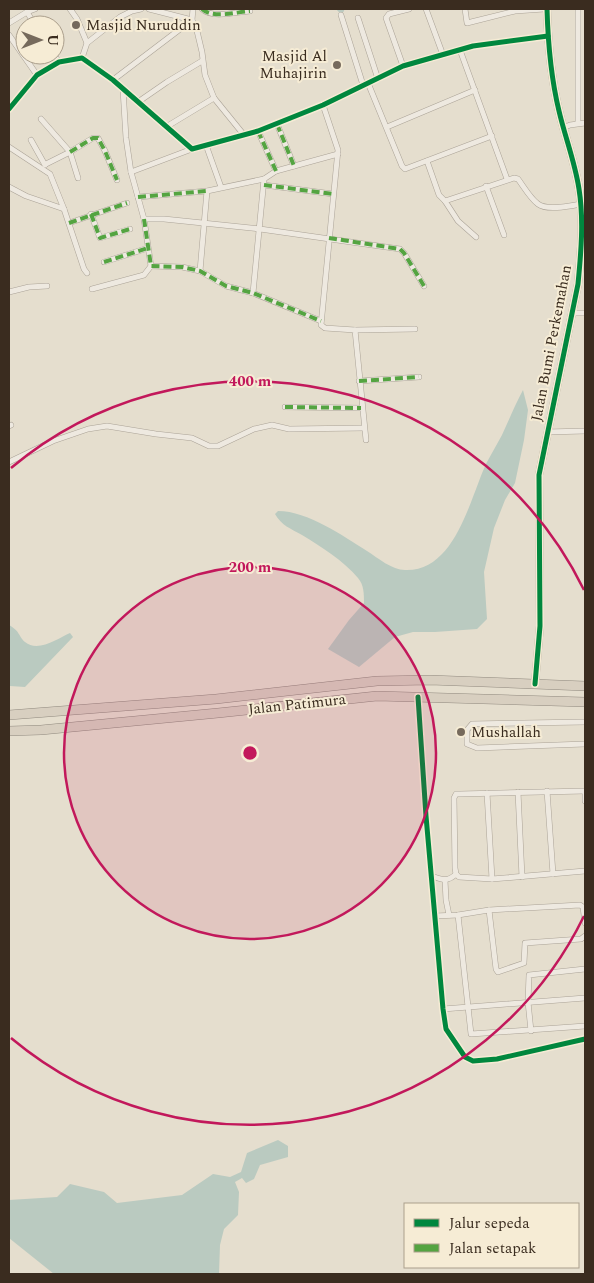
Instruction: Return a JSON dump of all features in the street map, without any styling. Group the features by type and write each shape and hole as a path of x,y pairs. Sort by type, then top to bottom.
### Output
{"highway":[{"name":"Jalan Patimura","path":"9,715 216,699 377,681 430,680 585,686"},
{"name":"Jalan Patimura","path":"9,731 218,713 377,696 585,702"}],"street":[{"path":"9,23 26,12 35,9"},
{"path":"70,9 77,19 87,43"},
{"path":"82,58 87,43 120,17 141,9"},
{"path":"149,9 192,20"},
{"path":"193,9 192,20 202,52 205,75 214,98 244,135"},
{"path":"202,9 208,13 217,14 250,10"},
{"path":"403,66 386,18 389,14 409,9"},
{"path":"426,9 443,55"},
{"path":"465,9 467,23 515,11 546,9"},
{"name":"Jalan Bumi Perkemahan","path":"536,684 540,626 539,475 546,432 556,393 578,284 583,214 576,172 556,94 546,9"},
{"path":"578,9 578,123"},
{"path":"341,16 366,84 387,127 403,168 407,169 492,136"},
{"path":"358,18 378,79"},
{"path":"113,80 192,20"},
{"path":"9,35 37,75"},
{"path":"131,172 192,149 258,132 323,105 403,66 482,45 548,36"},
{"path":"578,40 585,40"},
{"path":"460,50 507,179"},
{"path":"65,61 82,58 113,80 192,149"},
{"path":"138,102 202,61"},
{"path":"9,109 37,75 53,65"},
{"path":"92,289 144,275 151,266 144,219 131,172 126,138 123,89"},
{"path":"387,127 475,90"},
{"path":"166,127 214,98"},
{"path":"323,105 338,154 321,321 322,327 355,330 415,329"},
{"path":"41,119 70,152 78,178"},
{"path":"564,128 578,123 585,123"},
{"path":"277,124 294,166"},
{"path":"258,132 276,171"},
{"path":"41,168 93,138 98,138 106,151 117,180"},
{"path":"31,140 46,164"},
{"path":"206,145 222,187"},
{"path":"9,147 50,174 87,273"},
{"path":"253,293 264,182 276,171 338,154"},
{"path":"426,161 439,195 458,221 476,238"},
{"path":"445,201 514,178 518,179 538,204 542,206 560,207 581,204"},
{"path":"138,197 264,182 333,194"},
{"path":"486,186 504,235"},
{"path":"9,187 26,196 64,209"},
{"path":"200,271 206,190"},
{"path":"69,223 127,203"},
{"path":"92,214 100,238 130,229"},
{"path":"144,219 164,219 260,229 400,249 424,286"},
{"path":"104,262 148,248"},
{"path":"151,266 182,267 200,271 226,286 253,293 321,321"},
{"path":"9,292 28,287 47,286"},
{"path":"572,313 585,313"},
{"path":"355,330 361,408 366,440"},
{"path":"359,381 419,377"},
{"path":"285,407 361,408"},
{"path":"9,462 53,441 107,426 192,438 209,446 218,446 254,429 272,424 289,429 364,428"},
{"path":"546,432 585,431"},
{"path":"418,696 434,916 446,1029 465,1057 474,1061 514,1056 585,1039"},
{"path":"585,722 472,724 467,730 467,744 477,748 585,744"},
{"path":"432,876 445,880 451,879 456,874 454,796 460,794 585,790 585,801"},
{"path":"547,791 553,874"},
{"path":"518,792 522,877"},
{"path":"487,793 492,879"},
{"path":"456,874 462,878 492,879 585,871"},
{"path":"445,880 449,915"},
{"path":"434,916 458,915 489,910 582,905 585,922"},
{"path":"489,910 496,969 498,972 524,963 525,943 581,939 585,936"},
{"path":"458,915 467,1007 472,1035 585,1026"},
{"path":"531,1031 528,1002 530,975 585,969"},
{"path":"443,1009 585,998"}],"shaded area":[{"path":"523,390 528,410 515,483 505,500 494,528 484,572 487,619 477,629 413,632 395,637 359,667 328,649 364,603 364,593 361,584 358,578 339,560 280,521 275,514 278,511 289,512 325,525 395,568 405,570 422,567 437,559 449,546 459,530 487,462"},
{"path":"9,625 30,645 48,644 70,633 73,637 25,687 10,686"},
{"path":"278,1140 288,1146 288,1157 260,1165 254,1179 246,1183 242,1178 235,1182 239,1192 238,1215 224,1229 220,1245 219,1274 54,1274 9,1238 9,1200 57,1197 70,1184 104,1192 117,1203 182,1195 213,1174 230,1177 241,1172 247,1153"}],"marked path":[{"path":"202,9 212,14 250,11"},
{"path":"277,124 294,166"},
{"path":"258,131 276,171"},
{"path":"70,152 93,138 98,138 117,180"},
{"path":"264,185 333,194"},
{"path":"138,197 207,191"},
{"path":"69,223 127,203"},
{"path":"91,214 100,238 130,229"},
{"path":"144,219 151,266 182,267 200,271 226,286 253,293 321,321"},
{"path":"329,238 400,249 424,286"},
{"path":"104,262 148,248"},
{"path":"359,381 419,377"},
{"path":"285,407 361,408"}],"cycle path":[{"path":"535,684 540,626 539,475 578,284 582,237 581,201 577,179 556,99 552,73 547,9"},
{"path":"9,109 37,75 59,62 82,58 113,80 192,149 258,131 323,105 403,66 473,46 548,36"},
{"path":"418,697 426,816 446,1029 465,1057 473,1061 497,1059 585,1039"}],"place":[{"name":"Masjid Nuruddin","path":"76,25"},
{"name":"Masjid Al Muhajirin","path":"337,65"},
{"name":"Mushallah","path":"461,732"}]}
